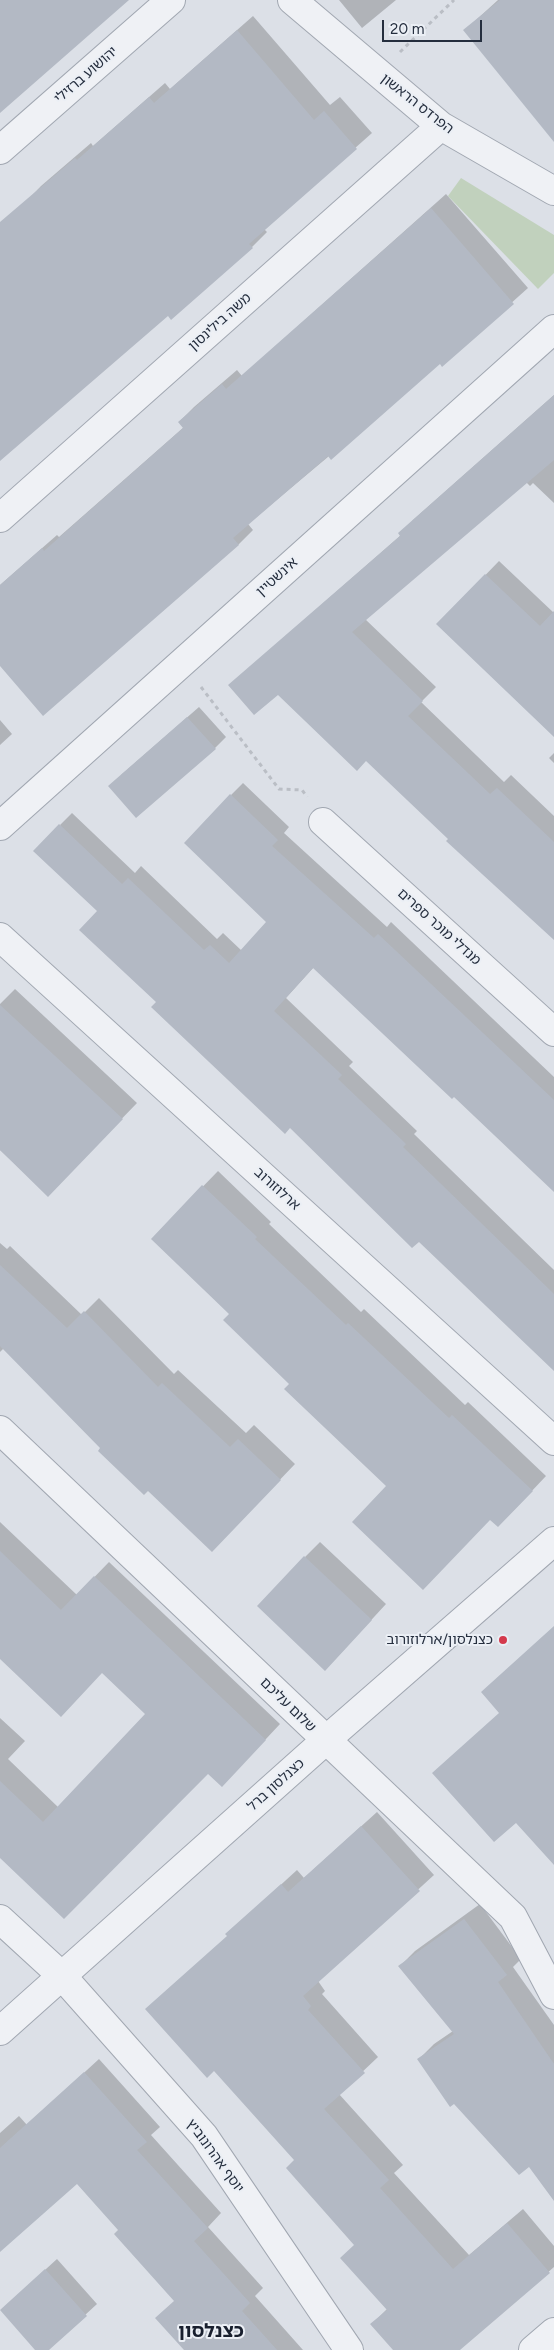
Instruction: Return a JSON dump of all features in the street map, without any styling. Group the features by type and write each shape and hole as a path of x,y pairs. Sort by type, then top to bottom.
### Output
{"street":[{"name":"יהושוע ברזילי","path":"0,150 171,0"},
{"name":"הפרדס הראשון","path":"292,0 441,126 554,191"},
{"name":"משה בילינסון","path":"0,518 441,126"},
{"name":"אינשטיין","path":"0,826 554,329"},
{"name":"מנדלי מוכר ספרים","path":"323,822 554,1032"},
{"name":"ארלוזורוב","path":"0,937 554,1440"},
{"name":"שלום עליכם","path":"0,1430 513,1918 554,1995"},
{"name":"כצנלסון ברל","path":"0,2031 326,1740 554,1541"},
{"name":"יוסף אהרונוביץ","path":"0,1919 62,1976 204,2136 349,2350"},
{"path":"534,2350 554,2332"}],"path":[{"path":"378,73 454,0"},
{"path":"182,663 279,789 302,790 323,822"}],"green space":[{"path":"461,178 554,235 554,273 538,289 448,196"}],"building":[{"path":"0,0 129,0 0,113"},
{"path":"500,0 554,0 554,142 463,30"},
{"path":"237,30 314,120 324,111 357,149 249,244 253,248 171,320 168,316 0,461 0,222 75,158 77,160 149,97 154,103"},
{"path":"431,208 514,304 442,367 440,364 331,460 328,456 233,538 239,545 43,716 0,666 0,585 42,548 44,551 183,428 178,422 222,384 226,389"},
{"path":"554,395 554,460 352,632 423,701 408,716 490,794 497,788 554,842 554,940 446,841 448,839 366,761 357,771 278,695 254,715 228,685 400,536 398,533"},
{"path":"485,574 540,626 554,611 554,737 436,624"},
{"path":"187,717 216,749 136,818 108,786"},
{"path":"230,794 278,840 272,846 374,938 378,934 554,1100 554,1192 454,1097 452,1099 313,968 274,1011 342,1075 338,1079 406,1144 403,1147 554,1294 554,1371 419,1242 412,1248 290,1128 285,1134 151,1007 156,1002 79,930 97,911 33,851 59,824 122,884 128,878 204,950 210,945 229,963 266,922 184,843"},
{"path":"0,1005 123,1119 48,1197 0,1150"},
{"path":"202,1185 257,1237 255,1239 346,1325 348,1323 449,1418 452,1415 533,1491 498,1527 490,1520 423,1590 352,1522 386,1486 284,1389 289,1384 223,1320 229,1314 151,1239"},
{"path":"0,1265 67,1328 84,1311 158,1387 162,1383 230,1447 238,1439 281,1480 212,1552 148,1491 144,1495 98,1451 100,1448 0,1346"},
{"path":"0,1551 61,1610 94,1576 266,1740 222,1787 208,1774 64,1919 0,1858 0,1781 43,1822 145,1714 102,1673 61,1717 0,1659"},
{"path":"304,1556 372,1620 325,1671 257,1606"},
{"path":"554,1626 554,1865 516,1823 494,1842 432,1773 499,1713 481,1692"},
{"path":"361,1826 420,1891 303,1996 311,2006 308,2010 365,2073 324,2109 389,2180 380,2188 453,2269 507,2223 550,2273 460,2350 393,2350 370,2324 387,2310 340,2258 354,2245 286,2168 294,2160 214,2071 207,2078 145,2009 227,1936 225,1934 281,1884 288,1892"},
{"path":"464,1919 507,1975 498,1982 554,2064 554,2201 529,2167 519,2175 454,2104 450,2107 417,2059 454,2034 398,1966"},
{"path":"84,2072 147,2142 137,2150 208,2228 194,2241 250,2303 242,2311 277,2350 184,2350 155,2318 174,2301 114,2234 118,2230 77,2184 0,2252 0,2148"},
{"path":"45,2269 87,2316 49,2350 35,2350 0,2310"}],"place":[{"name":"כצנלסון/ארלוזורוב","path":"503,1640"}],"district":[{"name":"כצנלסון","path":"211,2331"}]}
